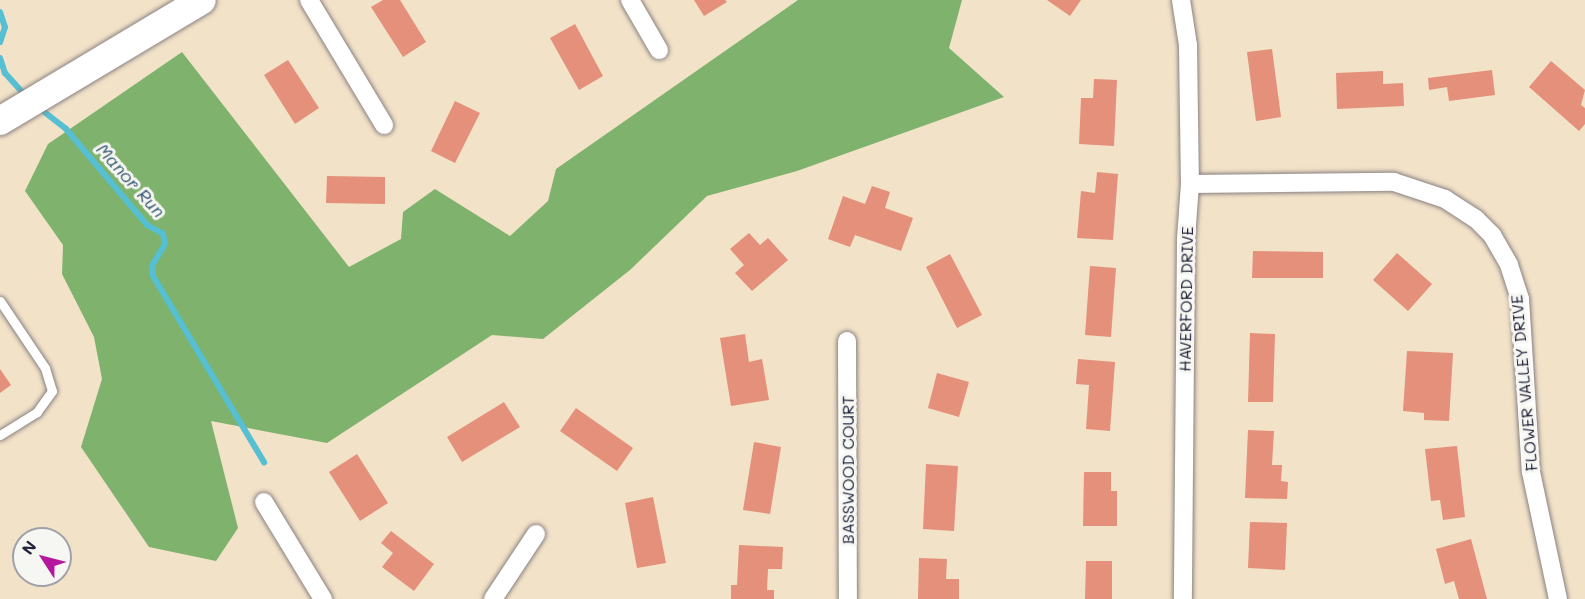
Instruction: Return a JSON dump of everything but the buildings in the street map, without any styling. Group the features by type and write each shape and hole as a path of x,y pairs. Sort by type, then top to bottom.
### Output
{"main road":[{"path":"0,121 195,2"}],"street":[{"path":"309,0 384,125"},
{"path":"630,0 659,50"},
{"name":"HAVERFORD DRIVE","path":"1181,0 1188,45 1190,184 1185,239 1183,599"},
{"name":"FLOWER VALLEY DRIVE","path":"1190,184 1394,182 1445,199 1476,219 1492,235 1509,265 1520,298 1531,472 1558,599"},
{"name":"BASSWOOD COURT","path":"847,341 848,599"},
{"path":"264,502 324,599"},
{"path":"493,599 536,534"}],"lane":[{"path":"0,301 45,368 52,391 37,412 0,435"}],"green space":[{"path":"798,0 962,0 949,48 1004,97 797,171 707,196 630,270 543,339 492,335 327,443 211,421 238,528 216,561 149,547 81,447 102,379 94,337 62,274 63,245 25,191 48,144 182,52 349,267 401,239 403,212 435,189 510,236 548,201 556,169"}],"waterway":[{"name":"Manor Run","path":"0,12 5,27 0,42"},
{"name":"Manor Run","path":"0,58 5,73 26,96"},
{"name":"Manor Run","path":"38,107 66,129 147,225 163,234 165,244 152,266 153,276 264,462"}]}
